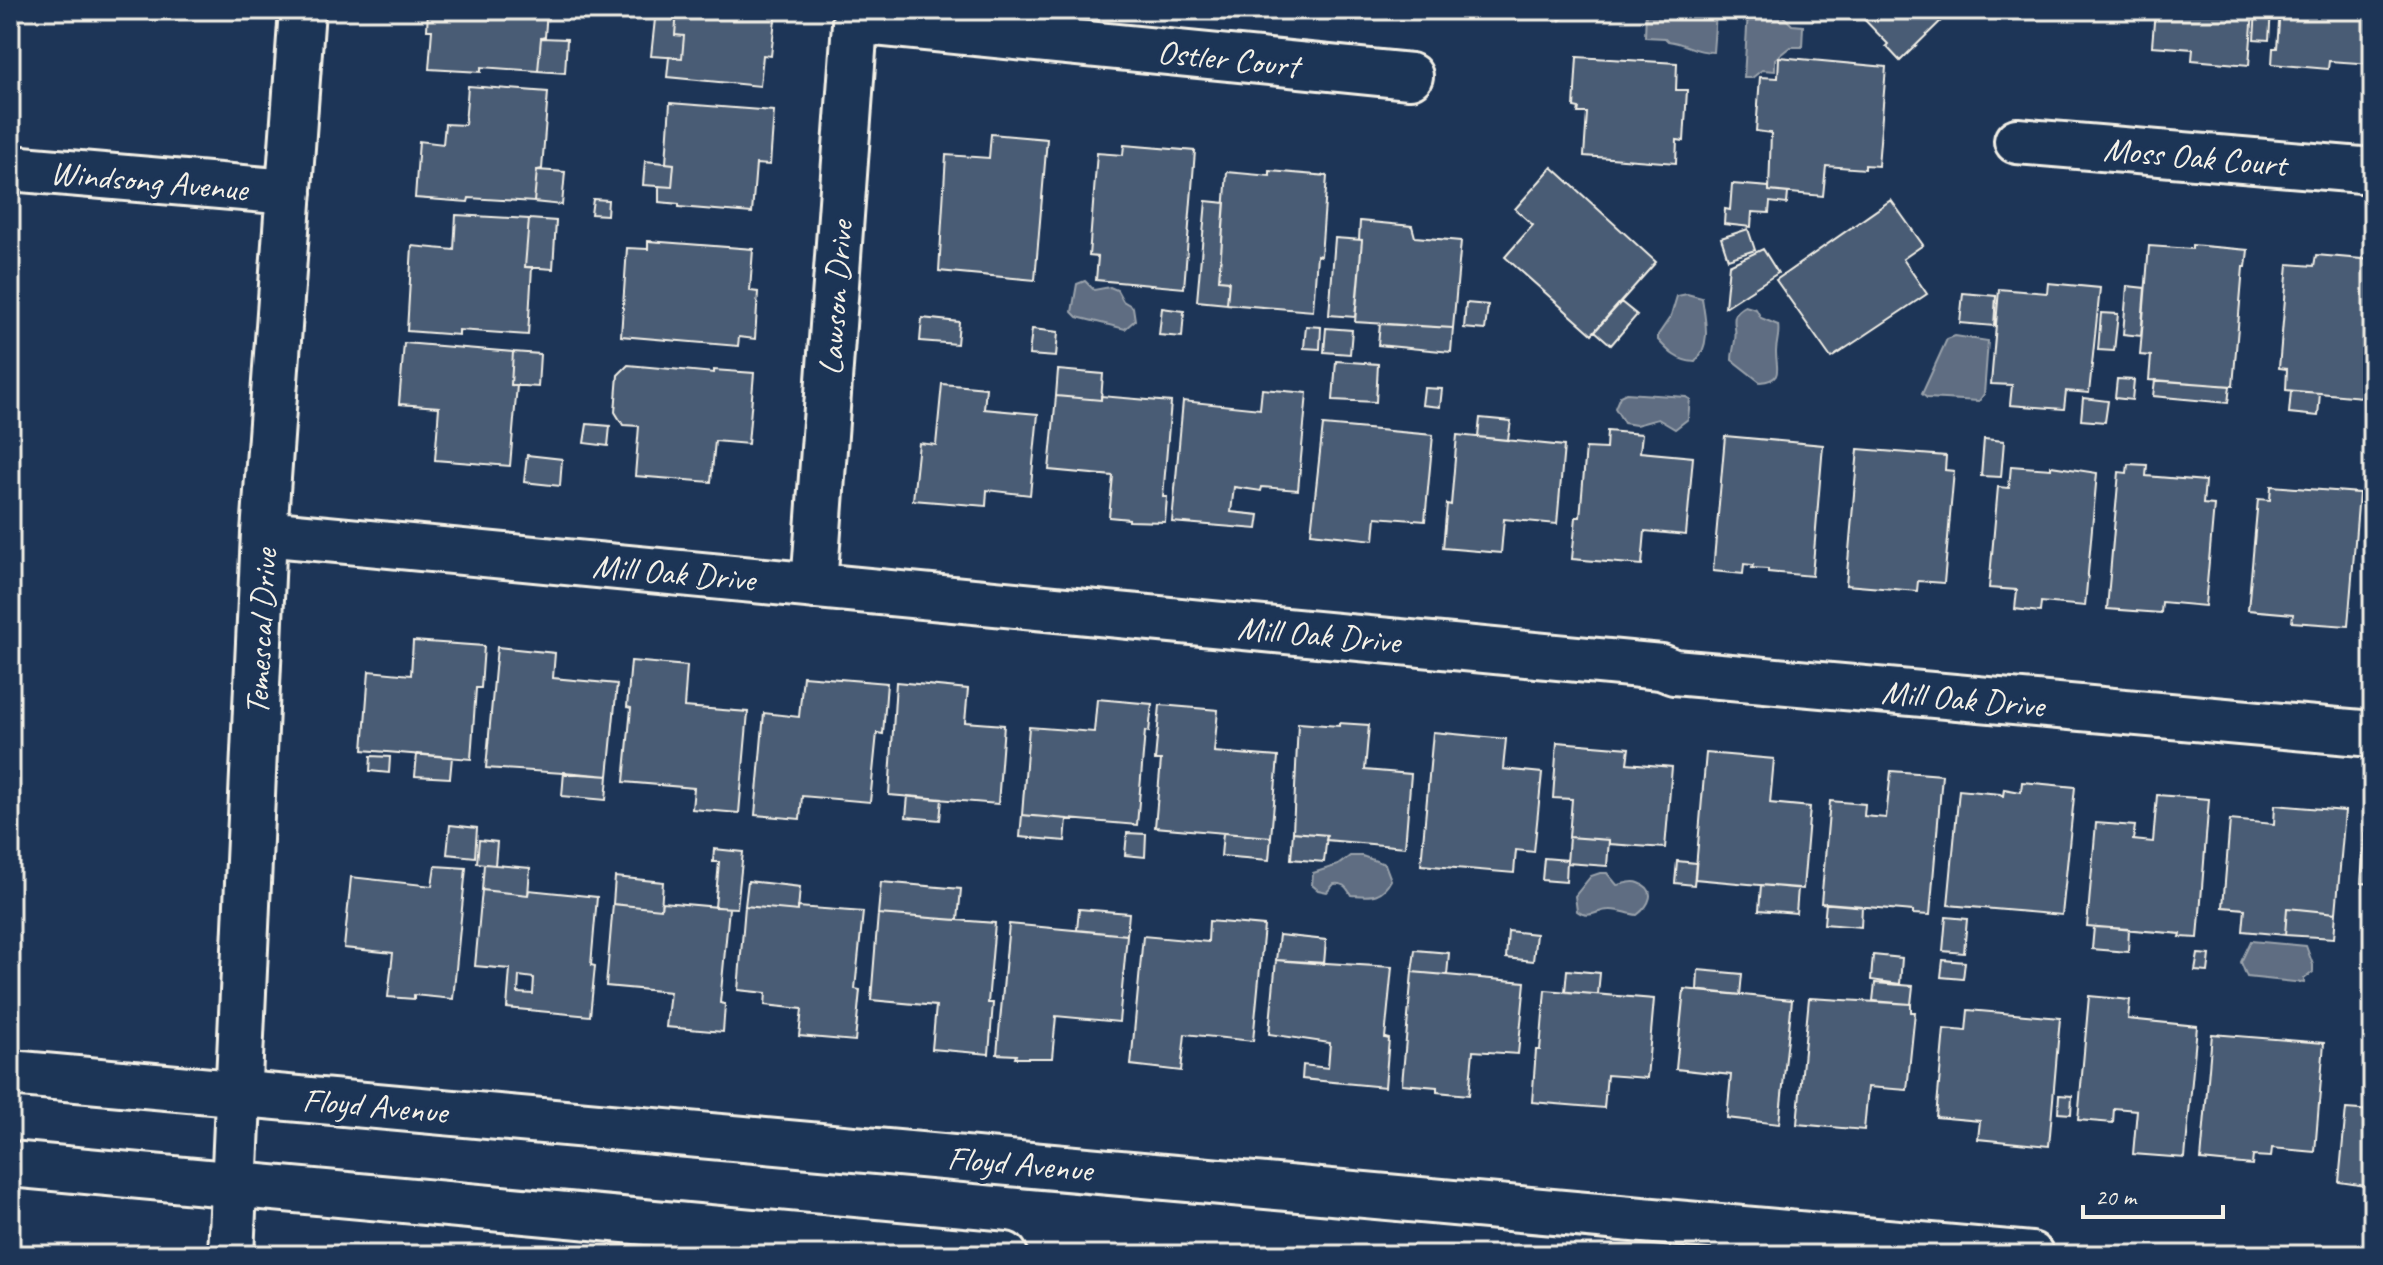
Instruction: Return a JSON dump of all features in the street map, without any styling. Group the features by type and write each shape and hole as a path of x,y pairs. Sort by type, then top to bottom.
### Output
{"street":[{"name":"Temescal Drive","path":"231,1255 264,533 302,10"},
{"name":"Ostler Court","path":"856,16 1410,76"},
{"name":"Lawson Drive","path":"814,586 856,16"},
{"name":"Moss Oak Court","path":"2017,141 2373,171"},
{"name":"Windsong Avenue","path":"10,168 289,192"},
{"name":"Mill Oak Drive","path":"264,533 1645,665 1674,672 2373,734"},
{"name":"Floyd Avenue","path":"10,1073 2031,1255"},
{"path":"10,1164 1005,1255"}],"water":[{"path":"1646,10 1716,13 1713,52 1665,38 1645,37"},
{"path":"1748,11 1779,12 1792,25 1803,26 1802,47 1790,47 1775,59 1775,71 1762,70 1752,78 1744,78"},
{"path":"1085,281 1094,290 1110,287 1117,290 1123,301 1133,307 1135,320 1125,329 1077,317 1072,312 1077,284"},
{"path":"1687,294 1702,298 1706,323 1704,348 1695,362 1678,358 1658,340 1671,316 1677,296"},
{"path":"1745,306 1756,309 1761,318 1778,325 1777,373 1768,381 1760,382 1732,360 1735,317"},
{"path":"1955,336 1988,341 1984,394 1979,401 1927,398 1922,394 1947,339"},
{"path":"1626,393 1686,397 1690,399 1688,419 1675,429 1658,419 1636,425 1624,423 1615,408 1620,396"},
{"path":"1350,856 1362,856 1385,864 1391,880 1387,886 1379,893 1363,896 1351,895 1340,884 1334,884 1327,892 1312,885 1313,873 1338,865"},
{"path":"1607,873 1617,885 1634,882 1645,886 1650,898 1645,907 1637,915 1612,910 1589,915 1577,911 1575,896 1591,876"},
{"path":"2251,941 2306,946 2313,972 2304,979 2304,983 2247,977 2241,962"}],"building":[{"path":"428,10 547,10 538,71 481,67 481,72 429,69 432,30 427,30"},
{"path":"656,10 677,10 675,35 684,36 682,58 651,56"},
{"path":"677,10 776,10 771,56 763,55 760,86 667,77 669,57 682,58 684,36 675,35"},
{"path":"1553,10 1574,10 1560,20"},
{"path":"1855,10 1952,10 1900,61"},
{"path":"2155,10 2253,10 2249,65 2192,60 2193,49 2152,46"},
{"path":"2256,10 2271,10 2269,40 2254,39"},
{"path":"2280,10 2373,10 2373,64 2329,61 2328,69 2272,64 2273,48 2277,48"},
{"path":"541,38 567,39 565,73 538,71"},
{"path":"1577,57 1677,63 1676,90 1687,90 1684,141 1677,140 1676,163 1584,156 1587,113 1578,113 1579,108 1574,107"},
{"path":"1779,57 1886,67 1878,166 1865,165 1865,169 1826,166 1823,196 1769,191 1771,133 1756,131 1760,77 1778,78"},
{"path":"468,86 548,92 542,169 537,170 534,202 415,198 419,141 443,144 445,124 465,125"},
{"path":"670,103 774,111 770,165 756,164 752,213 679,207 679,204 659,202 659,186 672,187 674,164 666,163"},
{"path":"991,134 1047,139 1035,280 939,271 946,155 989,158"},
{"path":"1124,145 1195,151 1184,288 1096,280 1098,257 1089,256 1097,153 1123,155"},
{"path":"645,161 674,164 672,187 643,185"},
{"path":"1552,167 1656,262 1592,334 1505,257 1533,225 1515,209"},
{"path":"537,170 565,172 562,205 534,202"},
{"path":"1270,171 1327,176 1313,311 1227,304 1229,281 1219,280 1227,172 1270,176"},
{"path":"1732,184 1769,187 1769,191 1788,193 1787,204 1770,202 1769,213 1752,212 1751,227 1724,224 1725,209 1730,210"},
{"path":"593,199 608,200 607,215 591,214"},
{"path":"1891,200 1923,245 1903,259 1927,294 1831,358 1776,280"},
{"path":"1206,201 1225,203 1219,280 1229,281 1227,304 1197,301"},
{"path":"456,215 529,219 525,267 532,267 528,335 459,330 459,335 407,331 412,246 454,250"},
{"path":"529,219 556,221 553,269 525,267"},
{"path":"1360,221 1412,226 1415,237 1461,241 1453,328 1355,322 1362,240 1359,240"},
{"path":"1748,229 1755,250 1728,259 1721,238"},
{"path":"1335,238 1362,240 1355,317 1329,315"},
{"path":"648,241 753,249 750,291 758,292 755,339 739,337 738,346 621,336 627,248 648,249"},
{"path":"2192,245 2248,250 2246,267 2243,267 2233,386 2149,380 2151,356 2140,355 2149,246 2192,249"},
{"path":"1763,249 1778,273 1725,307 1729,265"},
{"path":"2316,255 2373,260 2373,398 2286,390 2287,369 2279,368 2288,264 2314,266"},
{"path":"2048,283 2100,288 2089,393 2066,391 2064,409 2010,405 2012,385 1991,384 1999,289 2047,293"},
{"path":"2127,286 2145,288 2141,336 2123,334"},
{"path":"1963,293 1996,296 1994,326 1960,323"},
{"path":"1621,302 1637,315 1611,345 1595,331"},
{"path":"1466,303 1488,305 1485,330 1464,328"},
{"path":"1162,308 1184,311 1182,337 1159,335"},
{"path":"2101,313 2118,314 2114,351 2098,350"},
{"path":"922,318 959,322 957,344 920,341"},
{"path":"1380,324 1453,328 1451,352 1378,345"},
{"path":"1306,326 1321,327 1320,349 1304,348"},
{"path":"1326,328 1352,330 1350,354 1324,352"},
{"path":"1032,329 1058,332 1056,357 1029,355"},
{"path":"404,343 513,352 511,385 517,385 510,466 435,460 439,407 399,404"},
{"path":"513,352 540,354 538,387 511,385"},
{"path":"1336,361 1378,364 1376,402 1333,400"},
{"path":"628,365 714,373 714,370 754,373 748,444 715,441 711,482 635,476 639,426 623,425 615,412 618,375"},
{"path":"1058,370 1103,374 1101,400 1056,396"},
{"path":"2117,379 2134,380 2132,400 2115,398"},
{"path":"2155,380 2230,386 2228,403 2153,396"},
{"path":"942,384 986,388 984,409 1038,414 1030,495 987,490 986,506 913,500 919,443 936,445"},
{"path":"1424,388 1442,389 1440,407 1422,405"},
{"path":"1262,389 1307,393 1298,490 1262,487 1261,491 1234,487 1231,512 1259,515 1257,529 1172,522 1183,401 1260,409"},
{"path":"2291,391 2320,393 2318,416 2289,413"},
{"path":"1056,396 1171,402 1163,497 1167,497 1165,522 1109,517 1113,476 1049,470"},
{"path":"2083,398 2108,401 2105,422 2081,420"},
{"path":"1480,418 1511,421 1508,440 1478,437"},
{"path":"587,424 610,426 608,446 584,443"},
{"path":"1323,425 1433,435 1425,521 1376,517 1374,540 1311,533"},
{"path":"1607,431 1642,434 1640,452 1693,457 1686,535 1645,531 1642,565 1572,559 1576,517 1580,517 1586,448 1606,449"},
{"path":"1457,435 1564,446 1557,524 1504,519 1501,553 1443,548 1447,504 1451,505"},
{"path":"1725,436 1823,445 1812,576 1768,572 1768,569 1744,564 1743,574 1713,571"},
{"path":"1984,439 2004,441 2001,477 1981,476"},
{"path":"1858,449 1946,456 1945,470 1954,471 1944,583 1918,581 1917,591 1846,585"},
{"path":"527,455 562,459 560,486 524,482"},
{"path":"2128,464 2147,465 2146,476 2205,481 2203,504 2214,505 2205,606 2162,602 2161,613 2107,609 2119,472 2127,473"},
{"path":"2011,466 2051,469 2051,466 2097,473 2085,606 2041,602 2040,612 2015,609 2017,590 1989,588 1998,487 2009,488"},
{"path":"2271,486 2359,493 2348,626 2292,622 2293,614 2248,610 2258,499 2270,500"},
{"path":"413,641 484,646 481,688 476,688 471,759 363,750 369,671 411,675"},
{"path":"497,647 555,653 553,678 617,684 608,776 486,768"},
{"path":"631,661 687,666 684,707 748,712 739,813 692,809 694,788 624,782 631,708 627,707"},
{"path":"803,676 887,683 883,734 877,733 870,802 802,796 800,819 755,815 764,713 799,717"},
{"path":"896,682 968,689 965,722 1004,725 998,804 889,795"},
{"path":"1097,699 1152,704 1149,732 1145,731 1137,825 1022,815 1029,727 1094,732"},
{"path":"1160,705 1218,710 1214,752 1278,757 1271,837 1155,827 1161,760 1155,760"},
{"path":"1298,723 1369,725 1365,770 1411,774 1405,847 1326,840 1327,835 1293,832"},
{"path":"1433,732 1506,739 1503,769 1542,773 1534,852 1516,850 1514,873 1421,865"},
{"path":"1557,742 1629,748 1627,763 1672,767 1665,848 1609,844 1609,840 1569,837 1572,799 1553,798"},
{"path":"1706,753 1774,759 1770,803 1810,807 1803,889 1695,879"},
{"path":"417,754 452,757 450,778 415,776"},
{"path":"371,756 390,757 389,773 370,771"},
{"path":"1891,771 1942,775 1930,915 1821,903 1830,801 1865,804 1864,816 1886,818"},
{"path":"564,772 608,776 606,800 562,796"},
{"path":"2022,782 2075,787 2062,915 1948,905 1959,790 2003,796 2004,789 2021,792"},
{"path":"2157,795 2209,799 2198,938 2087,926 2096,823 2135,826 2133,840 2153,842"},
{"path":"908,796 942,799 940,820 906,817"},
{"path":"2275,805 2345,811 2336,913 2287,908 2285,935 2243,931 2245,909 2223,907 2230,820 2274,824"},
{"path":"2367,809 2373,809 2373,884 2361,883"},
{"path":"1022,815 1067,819 1065,841 1020,837"},
{"path":"450,825 477,828 475,857 447,854"},
{"path":"1293,832 1327,835 1324,862 1291,859"},
{"path":"1127,833 1146,834 1145,857 1125,855"},
{"path":"1223,833 1271,837 1269,860 1221,856"},
{"path":"1569,837 1609,840 1607,866 1567,863"},
{"path":"479,840 497,842 495,865 477,863"},
{"path":"714,849 743,852 737,908 715,907 719,862 713,862"},
{"path":"1544,858 1567,860 1566,882 1542,880"},
{"path":"1677,861 1696,863 1694,885 1675,883"},
{"path":"484,864 530,868 528,895 482,890"},
{"path":"435,866 466,868 453,999 414,995 414,999 388,997 393,953 344,948 351,877 432,886"},
{"path":"615,877 663,882 661,909 613,904"},
{"path":"748,881 800,887 798,911 745,906"},
{"path":"881,882 961,889 958,920 878,914"},
{"path":"1761,885 1798,888 1796,913 1759,910"},
{"path":"482,890 528,895 529,890 597,897 590,1016 507,1008 510,969 475,966","holes":["519,976 534,978 533,994 518,993"]},
{"path":"662,902 729,908 720,1003 725,1004 723,1032 666,1027 670,992 606,986 613,904 661,909"},
{"path":"1826,903 1862,906 1861,927 1824,924"},
{"path":"745,906 863,912 855,989 860,990 855,1041 799,1036 802,1009 765,1005 766,993 738,990"},
{"path":"2287,908 2336,913 2334,938 2285,935"},
{"path":"1079,909 1129,913 1127,935 1077,930"},
{"path":"878,914 995,923 988,1003 993,1003 989,1054 932,1049 936,1006 871,1000"},
{"path":"1946,917 1967,919 1964,953 1943,951"},
{"path":"1209,921 1264,926 1253,1041 1185,1034 1181,1071 1131,1065 1143,936 1208,942"},
{"path":"1009,924 1127,935 1119,1022 1056,1016 1052,1058 1015,1058 1016,1055 997,1054"},
{"path":"2094,927 2129,929 2128,952 2092,949"},
{"path":"1508,931 1536,934 1533,961 1506,958"},
{"path":"1279,935 1326,940 1324,964 1276,960"},
{"path":"1415,950 1449,953 1447,975 1412,972"},
{"path":"2198,954 2210,955 2208,972 2195,971"},
{"path":"1873,955 1902,958 1900,984 1871,980"},
{"path":"1276,960 1392,967 1385,1038 1389,1039 1385,1087 1302,1079 1303,1065 1328,1068 1330,1043 1269,1034"},
{"path":"1943,960 1965,962 1963,979 1941,977"},
{"path":"1567,970 1600,973 1598,994 1565,992"},
{"path":"1698,970 1742,974 1740,995 1697,991"},
{"path":"1412,972 1525,982 1518,1054 1473,1051 1469,1095 1437,1092 1437,1087 1402,1084"},
{"path":"1875,983 1913,986 1911,1004 1873,1001"},
{"path":"1684,989 1792,1000 1779,1124 1727,1118 1731,1075 1676,1069"},
{"path":"1545,990 1654,999 1647,1078 1607,1075 1604,1108 1532,1102"},
{"path":"2089,996 2130,1000 2128,1019 2197,1026 2185,1158 2133,1154 2137,1110 2114,1108 2113,1123 2078,1120"},
{"path":"1809,998 1911,1004 1911,1012 1915,1012 1907,1090 1868,1087 1864,1130 1797,1124"},
{"path":"1968,1010 2060,1018 2049,1146 1978,1139 1980,1121 1936,1117 1944,1029 1966,1031"},
{"path":"2212,1034 2324,1043 2315,1152 2272,1148 2271,1157 2253,1156 2252,1165 2201,1160"},
{"path":"2059,1095 2072,1096 2071,1114 2058,1113"},
{"path":"2346,1109 2373,1111 2373,1187 2339,1182"}]}
